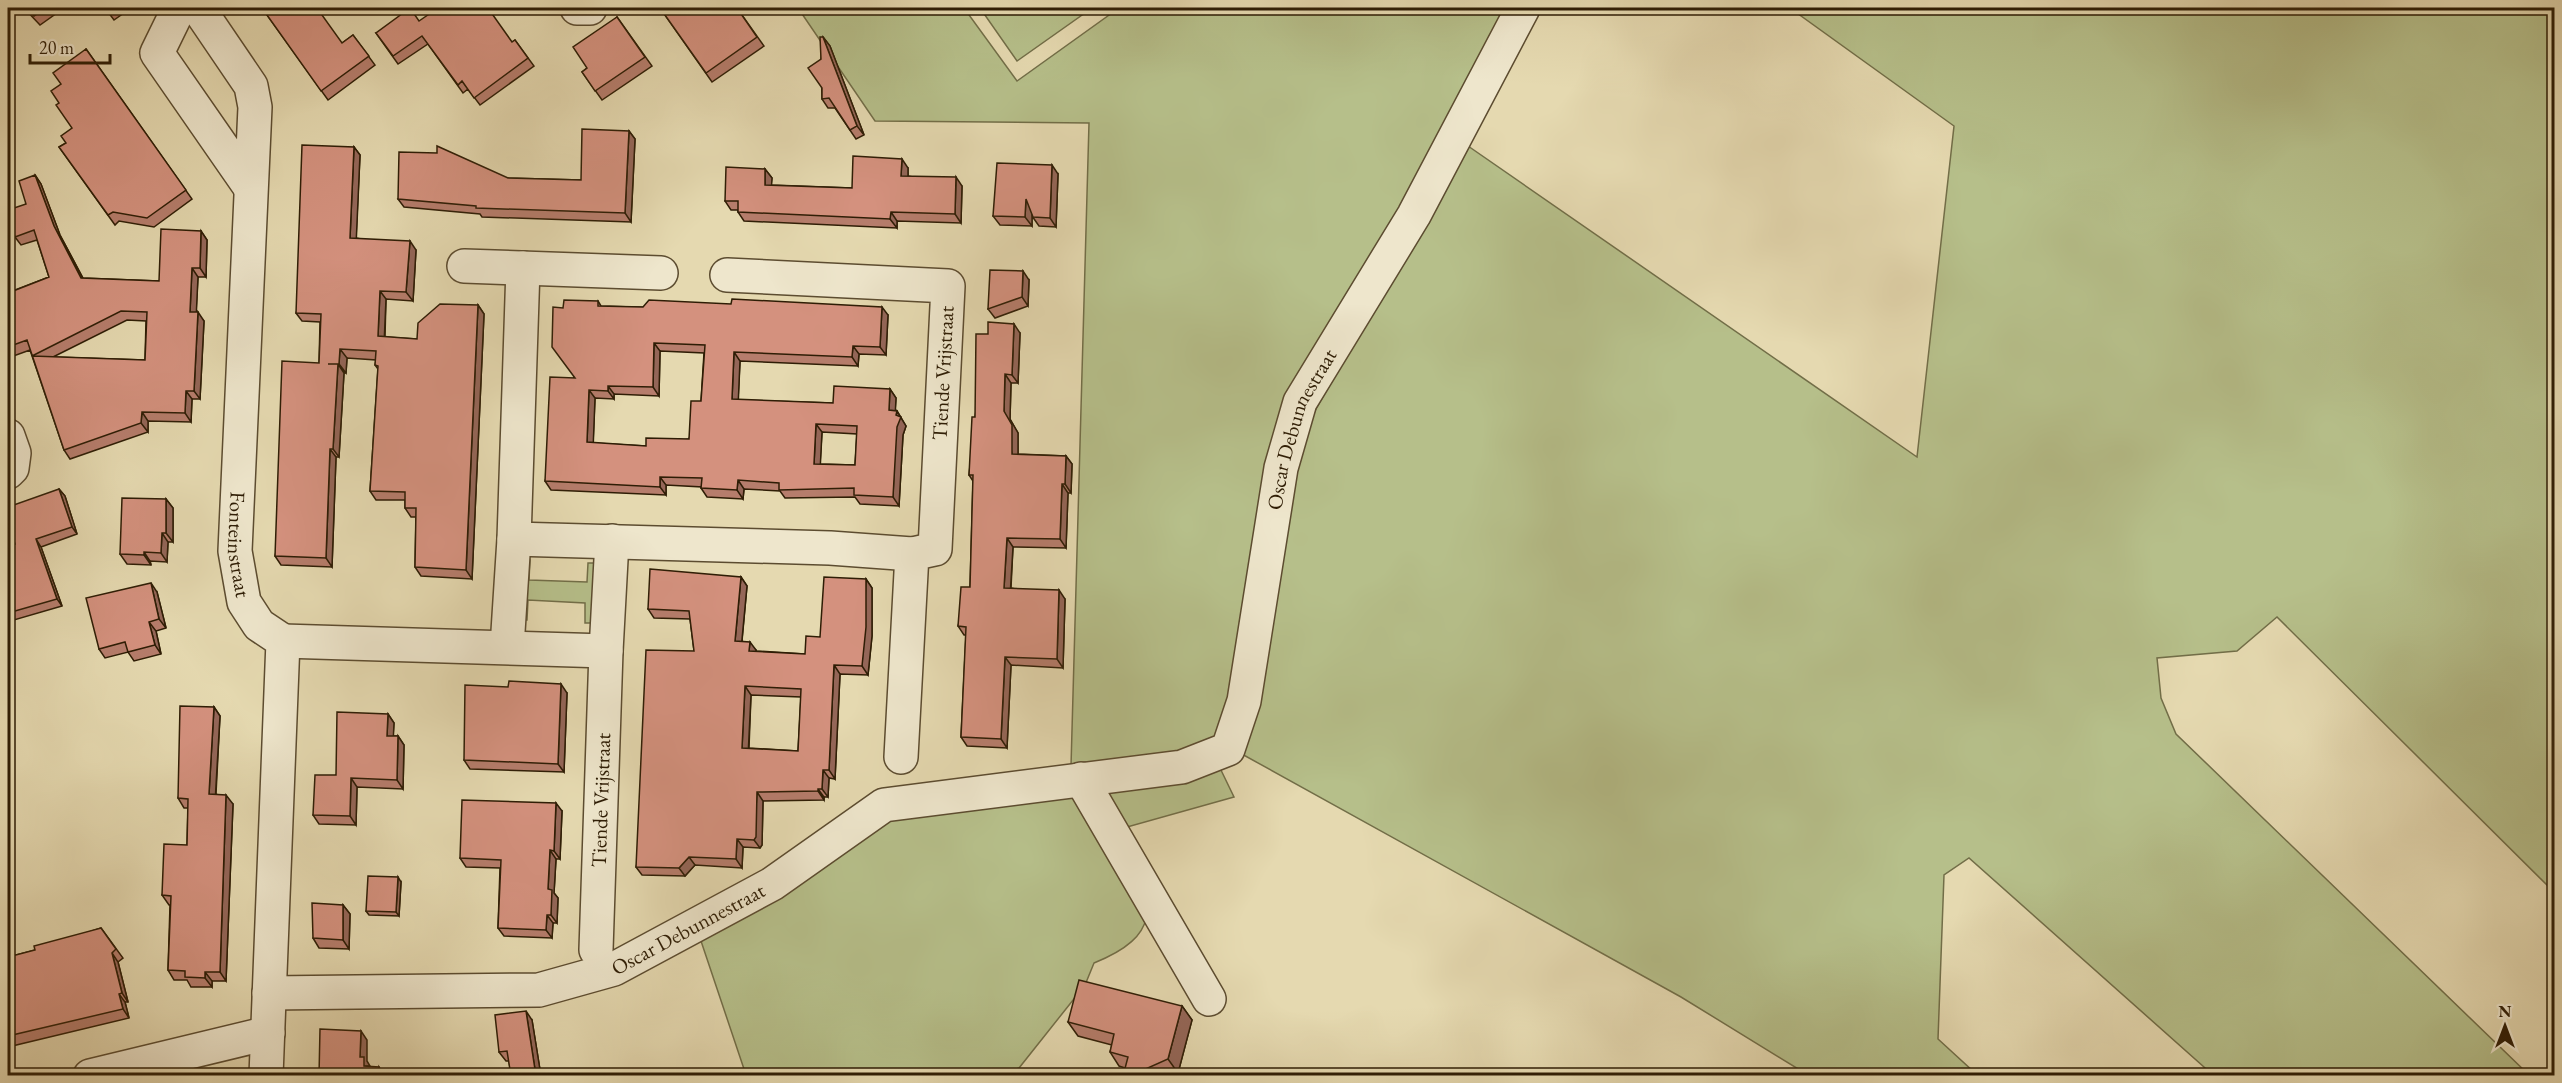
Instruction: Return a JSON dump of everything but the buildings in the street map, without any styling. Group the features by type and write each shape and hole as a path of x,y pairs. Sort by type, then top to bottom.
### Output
{"street":[{"path":"179,8 157,53 250,187"},
{"name":"Fonteinstraat","path":"198,8 251,86 255,107 235,551 244,602 259,625 283,641"},
{"path":"577,8 590,8"},
{"name":"Oscar Debunnestraat","path":"269,993 539,990 614,969 624,964 772,884 884,805 1081,778 1182,767 1228,749 1244,701 1281,468 1300,402 1414,215 1523,8"},
{"path":"464,266 661,273"},
{"path":"507,647 514,539 523,268"},
{"name":"Tiende Vrijstraat","path":"728,275 948,286 935,549 912,554"},
{"path":"8,436 14,453 12,468 8,472"},
{"path":"514,539 830,548 912,554 902,757"},
{"name":"Tiende Vrijstraat","path":"596,950 612,541"},
{"path":"266,1076 283,641 606,651"},
{"path":"1081,778 1209,999"},
{"path":"90,1076 176,1066 268,1033"}],"green space":[{"path":"798,8 964,8 1017,81 1119,8 1513,8 1290,403 1230,726 1197,753 1071,766 1089,123 875,121"},
{"path":"980,8 1092,8 1017,61"},
{"path":"1790,8 2554,8 2554,892 2277,617 2237,651 2157,658 2161,698 2176,734 2529,1075 2213,1075 1969,858 1944,875 1938,1039 1975,1073 1974,1075 1808,1075 1681,997 1240,753 1299,444 1317,407 1468,146 1917,457 1954,126"},
{"path":"522,559 530,560 529,580 587,582 588,563 596,563 594,623 585,623 585,603 528,600 527,620 519,620"},
{"path":"1219,766 1234,797 1127,827 1146,891 1148,908 1145,924 1136,938 1119,951 1094,963 1085,985 1019,1068 1001,1075 746,1075 701,941 881,822"}]}
